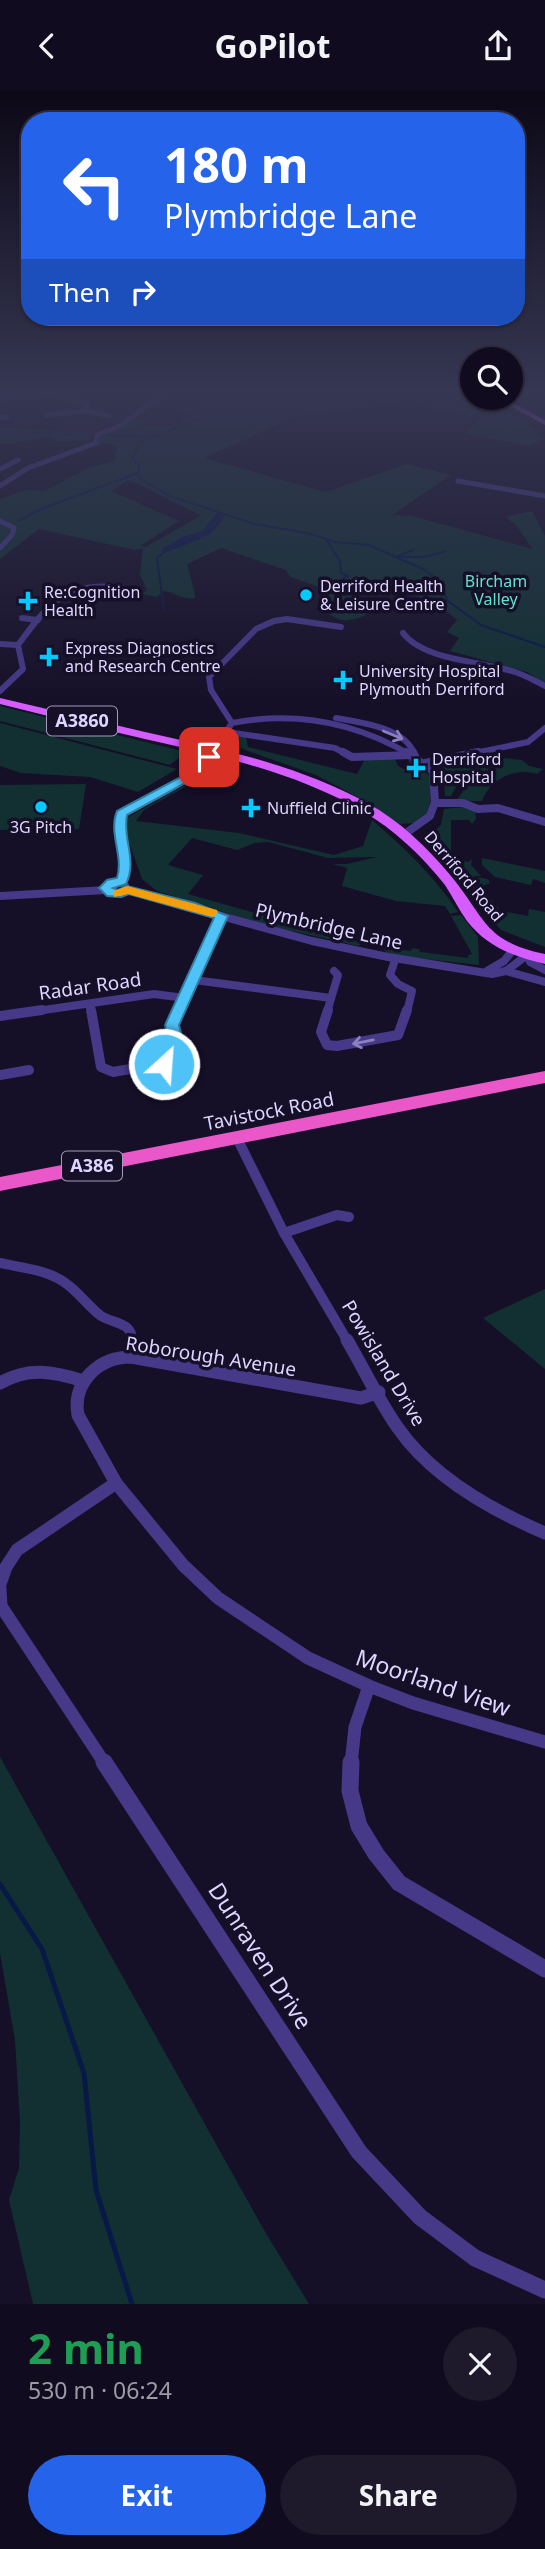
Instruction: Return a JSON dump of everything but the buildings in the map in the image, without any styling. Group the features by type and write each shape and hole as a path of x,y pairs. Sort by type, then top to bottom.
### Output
{"highway":[{"name":"Tavistock Road","path":"0,1184 545,1077"}],"main road":[{"name":"Derriford Road","path":"0,701 266,764 310,780 362,806 406,833 416,849 451,884 478,925 520,953 545,959"}],"street":[{"path":"0,521 13,528 12,535 0,548"},
{"path":"18,645 49,605 69,589 105,586 122,588"},
{"path":"22,618 38,620"},
{"path":"0,896 106,890 108,884 124,886 127,866 119,824 121,813 185,779 205,762 228,733 231,720 211,689 209,677 256,629 286,619 341,627"},
{"path":"403,633 410,642 426,650 516,672 545,686"},
{"path":"0,644 18,645"},
{"path":"0,691 23,669 18,645"},
{"path":"231,720 285,715 307,718 345,727 415,755 433,771 435,803 428,821 406,833"},
{"path":"425,763 528,742 545,728"},
{"path":"228,733 335,748 352,757 415,755"},
{"path":"435,803 463,803 478,809 498,808 545,822"},
{"name":"Plymbridge Lane","path":"124,886 287,936 396,960 485,973 506,971"},
{"path":"90,1004 102,1067 113,1072 176,1061 179,1049 172,1025 221,916"},
{"path":"520,953 545,970"},
{"path":"520,953 506,971 545,982"},
{"path":"485,973 520,953"},
{"path":"334,971 338,975 321,1032 327,1045 337,1046 398,1035 409,1009 412,991 391,979 396,960"},
{"path":"194,980 331,998"},
{"name":"Radar Road","path":"0,1016 154,994 185,998"},
{"path":"0,1075 29,1070"},
{"name":"Powisland Drive","path":"237,1138 284,1233 414,1450 500,1511 545,1533"},
{"path":"284,1233 337,1215 349,1217"},
{"path":"8,1252 1,1264 53,1276 66,1283 102,1315 128,1328 132,1334 131,1357"},
{"name":"Roborough Avenue","path":"83,1381 104,1362 117,1357 131,1357 361,1398 379,1392"},
{"path":"2,1377 42,1370 58,1371 83,1381"},
{"name":"Moorland View","path":"83,1381 78,1392 78,1415 116,1483 183,1565 218,1598 308,1658 369,1686 413,1703 545,1742"},
{"name":"Dunraven Drive","path":"116,1483 17,1550 6,1567 0,1586 1,1607 359,2151 420,2217 464,2250 475,2258 545,2290"},
{"path":"369,1686 355,1727 350,1791 359,1826 376,1854 399,1883 545,1969"}],"green space":[{"name":"Bircham Valley","path":"125,497 179,521 140,546 146,547 200,516 164,497 418,497 392,515 412,516 533,549 517,527 505,517 532,511 545,536 545,684 527,672 450,651 459,638 447,632 457,620 447,612 430,607 422,598 384,584 360,582 350,598 366,615 340,620 319,604 332,591 290,577 286,570 221,548 187,564 195,594 195,598 191,599 163,591 157,597 142,594 147,590 140,575 143,548 135,550 39,529 0,559 0,499"},
{"path":"0,706 186,752 170,765 0,721"},
{"path":"0,723 177,769 138,792 90,777 21,773 0,766"},
{"path":"238,736 246,737 248,747 357,774 365,759 395,759 398,766 404,769 410,765 408,759 401,758 405,757 422,767 430,780 431,796 427,816 416,823 398,824 316,775 231,745 232,739"},
{"path":"485,756 522,760 529,766 543,769 537,774 520,772 504,777 491,787 482,801 456,801 475,774 458,772 459,782 451,796 445,796 443,764"},
{"path":"214,771 144,810 136,821 239,833 334,855 363,846 372,820 418,863 458,912 450,914 445,906 396,901 342,886 347,868 333,864 347,864 377,857 328,858 268,842 255,843 237,850 192,838 168,865 203,875 188,894 362,943 367,941 358,946 257,923 157,891 142,879 124,828 125,819"},
{"name":"3G Pitch","path":"86,784 79,829 0,830 0,785"},
{"path":"464,807 475,811 476,819 472,824 469,820 451,820 451,858 468,862 472,859 471,865 481,876 459,877 425,841 441,825 444,809"},
{"path":"482,858 545,871 545,883 533,879 531,885 495,877 482,865"},
{"path":"472,876 488,879 490,883 481,887 501,911 528,916 529,909 545,912 545,947 501,930 481,908 463,880"},
{"path":"461,915 478,937 479,965 390,955 384,950 384,943 393,944 394,949 411,951 412,948 419,949 420,952 468,958 468,955 472,954 451,916"},
{"path":"545,1289 545,1369 483,1318"},
{"path":"0,1757 264,2230 309,2304 33,2304 9,2200 19,2168 20,2122 15,2040 0,1953"}],"waterway":[{"path":"18,521 73,497"},
{"path":"173,497 255,524 307,533 335,542 369,545 423,569 437,579 448,601 481,625 545,647"},
{"path":"166,551 188,538 204,534 221,514"},
{"path":"327,541 340,561 341,573 348,576 340,580 342,587"},
{"path":"398,556 413,550"},
{"path":"164,610 157,558 166,551"},
{"path":"397,557 425,557 446,551"},
{"path":"344,593 347,600"},
{"path":"0,1884 42,1949 84,2073 96,2190 132,2304"}],"slow traffic":[{"path":"119,894 127,890 212,913"}],"place":[{"name":"Derriford Health & Leisure Centre","path":"306,595"},
{"name":"Re:Cognition Health","path":"28,601"},
{"name":"Express Diagnostics and Research Centre","path":"49,657"},
{"name":"University Hospital Plymouth Derriford","path":"343,680"},
{"name":"Derriford Hospital","path":"416,768"},
{"name":"3G Pitch","path":"41,807"},
{"name":"Nuffield Clinic","path":"251,808"}],"route":[{"path":"164,1064 176,1061 180,1055 172,1025 221,916 190,905 127,890 121,894 112,894 106,888 111,882 122,881 127,866 119,824 121,813 185,779 209,757"}]}
